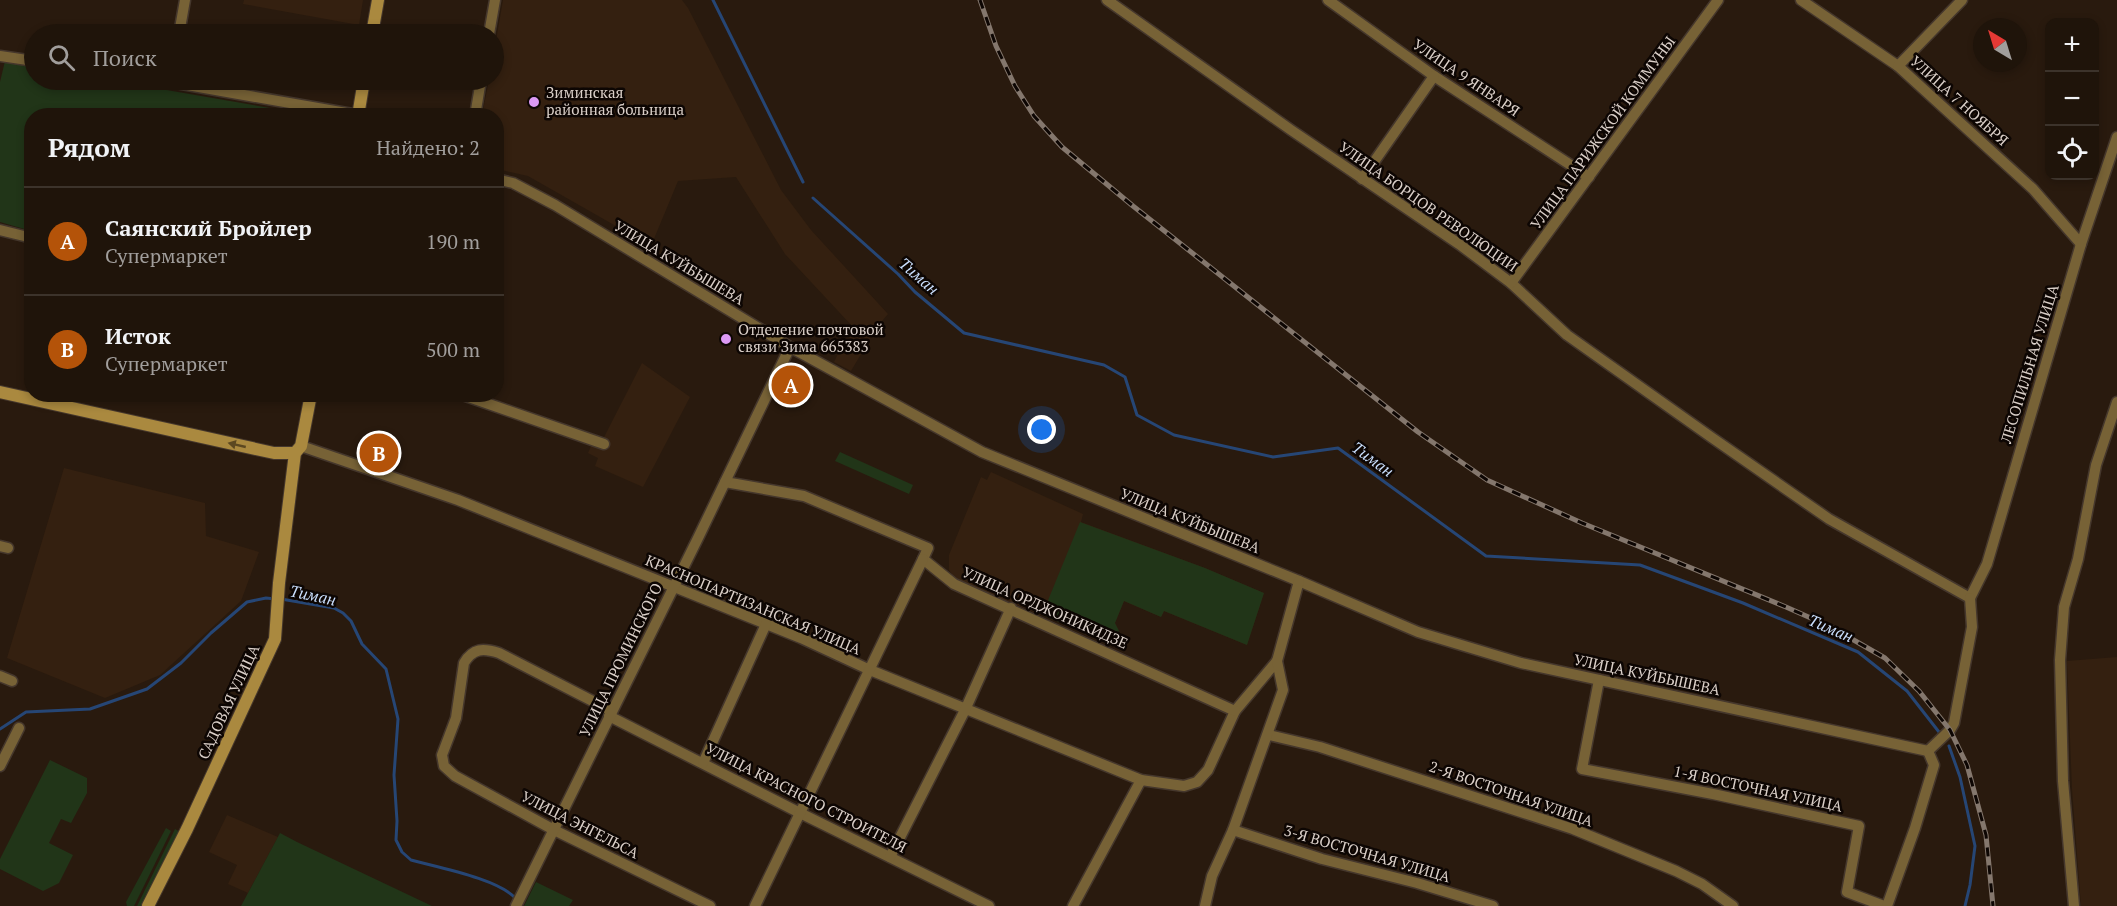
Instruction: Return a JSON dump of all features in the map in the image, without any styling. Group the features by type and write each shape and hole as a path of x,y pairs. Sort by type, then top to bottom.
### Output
{"street":[{"path":"181,24 185,0"},
{"path":"374,24 378,0"},
{"path":"491,24 495,0"},
{"name":"УЛИЦА БОРЦОВ РЕВОЛЮЦИИ","path":"1107,0 1362,179 1459,244 1511,283 1567,335 1829,519 1970,598"},
{"name":"УЛИЦА 9 ЯНВАРЯ","path":"1328,0 1434,76 1589,177"},
{"name":"УЛИЦА ПАРИЖСКОЙ КОММУНЫ","path":"1511,283 1718,0"},
{"name":"УЛИЦА 7 НОЯБРЯ","path":"1801,0 1898,66 2033,189 2081,244"},
{"path":"1898,66 1962,0"},
{"path":"0,56 24,60"},
{"path":"1362,179 1434,76"},
{"path":"222,90 320,108"},
{"path":"359,108 362,90"},
{"path":"477,108 480,90"},
{"name":"ЛЕСОПИЛЬНАЯ УЛИЦА","path":"1970,598 1987,564 2081,244 2117,137"},
{"name":"УЛИЦА КУЙБЫШЕВА","path":"504,181 513,183 555,205 790,347 982,452 1418,632 1521,663 1928,751"},
{"path":"0,230 24,236"},
{"name":"УЛИЦА ПРОМИНСКОГО","path":"516,906 790,347"},
{"name":"КРАСНОПАРТИЗАНСКАЯ УЛИЦА","path":"0,392 24,397"},
{"name":"КРАСНОПАРТИЗАНСКАЯ УЛИЦА","path":"45,402 274,453 298,450 458,500 766,624 965,710 1141,780 1176,786 1193,785 1208,770 1235,711"},
{"name":"САДОВАЯ УЛИЦА","path":"148,906 187,829 275,639 279,583 298,450 309,402"},
{"path":"483,402 604,444"},
{"path":"2074,906 2063,781 2060,660 2064,607 2078,559 2096,465 2117,402"},
{"name":"УЛИЦА ОРДЖОНИКИДЗЕ","path":"725,482 804,496 927,548 923,559 954,584 1235,711"},
{"path":"755,906 923,559"},
{"path":"1235,711 1277,661 1299,581"},
{"path":"1885,906 1915,828 1934,765 1928,751 1950,730 1954,723 1972,627 1970,598"},
{"path":"890,857 965,710 1011,608"},
{"path":"703,763 766,624"},
{"name":"УЛИЦА КРАСНОГО СТРОИТЕЛЯ","path":"442,762 442,755 456,718 464,663 475,650 499,653 703,763 989,906"},
{"path":"1205,906 1212,876 1233,830 1269,735 1283,690 1277,661"},
{"path":"0,676 12,681"},
{"name":"1-Я ВОСТОЧНАЯ УЛИЦА","path":"1599,680 1582,769 1713,794 1859,826 1847,892 1885,906"},
{"path":"0,766 19,728"},
{"name":"2-Я ВОСТОЧНАЯ УЛИЦА","path":"1269,735 1331,751 1573,829 1676,871 1702,884 1733,906"},
{"name":"УЛИЦА ЭНГЕЛЬСА","path":"442,762 455,776 554,830 710,906"},
{"path":"1073,906 1141,780"},
{"name":"3-Я ВОСТОЧНАЯ УЛИЦА","path":"1233,830 1322,859 1417,883 1493,906"}],"shaded area":[{"path":"244,0 363,0 359,24 243,4"},
{"path":"503,0 682,0 781,190 811,230 888,314 877,327 851,371 834,362 852,326 785,254 736,177 678,181 651,246 528,176 504,171 504,108 483,108 487,90 504,90 504,24 499,24"},
{"path":"642,363 690,397 643,487 595,466 598,458 588,453 592,444 599,447"},
{"path":"64,468 205,503 206,536 259,552 241,601 160,675 105,698 7,658"},
{"path":"991,472 1083,514 1081,522 1205,568 1264,593 1247,645 1164,611 1161,617 1124,601 1115,623 1119,631 1112,644 955,580 949,570 949,555 981,477 987,480"},
{"path":"2117,657 2117,906 2081,906 2072,789 2067,661"},
{"path":"227,815 278,837 248,893 228,884 237,865 209,852"}],"green space":[{"path":"5,61 24,64 24,90 166,90 270,108 24,108 24,229 0,222 0,82"},
{"path":"840,452 913,485 909,494 835,461"},
{"path":"1080,522 1205,568 1264,593 1247,645 1164,611 1161,617 1124,601 1115,623 1119,631 1112,644 1042,615"},
{"path":"50,760 87,778 87,793 71,823 61,819 49,843 73,855 59,883 43,891 0,869 0,859"},
{"path":"166,828 171,831 134,906 127,906 126,902"},
{"path":"175,829 182,833 144,906 137,906"},
{"path":"280,833 297,842 432,906 241,906"},
{"path":"536,882 573,900 569,906 524,906"}],"waterway":[{"path":"713,0 803,182"},
{"name":"Тиман","path":"813,198 915,292 964,333 1104,365 1125,377 1137,415 1174,435 1273,457 1338,448 1486,556 1640,565 1743,603 1858,652 1907,691 1939,732"},
{"name":"Тиман","path":"0,729 26,712 90,709 147,689 181,663 247,602 266,598 275,599"},
{"name":"Тиман","path":"281,599 334,608 343,613 351,621 362,644 386,669 398,719 394,775 396,840 402,852 411,860 496,885 516,899"},
{"name":"Тиман","path":"1949,746 1960,777 1975,846 1965,906"}],"railway":[{"path":"980,0 996,46 1015,86 1034,116 1062,147 1418,432 1487,480 1582,523 1831,627 1885,658 1919,691 1950,730 1967,765 1986,835 1993,906"}],"place":[{"name":"Зиминская районная больница","path":"534,102"},
{"name":"Отделение почтовой связи Зима 665383","path":"726,339"},
{"name":"Саянский Бройлер","path":"791,385"},
{"name":"Исток","path":"379,453"}]}
